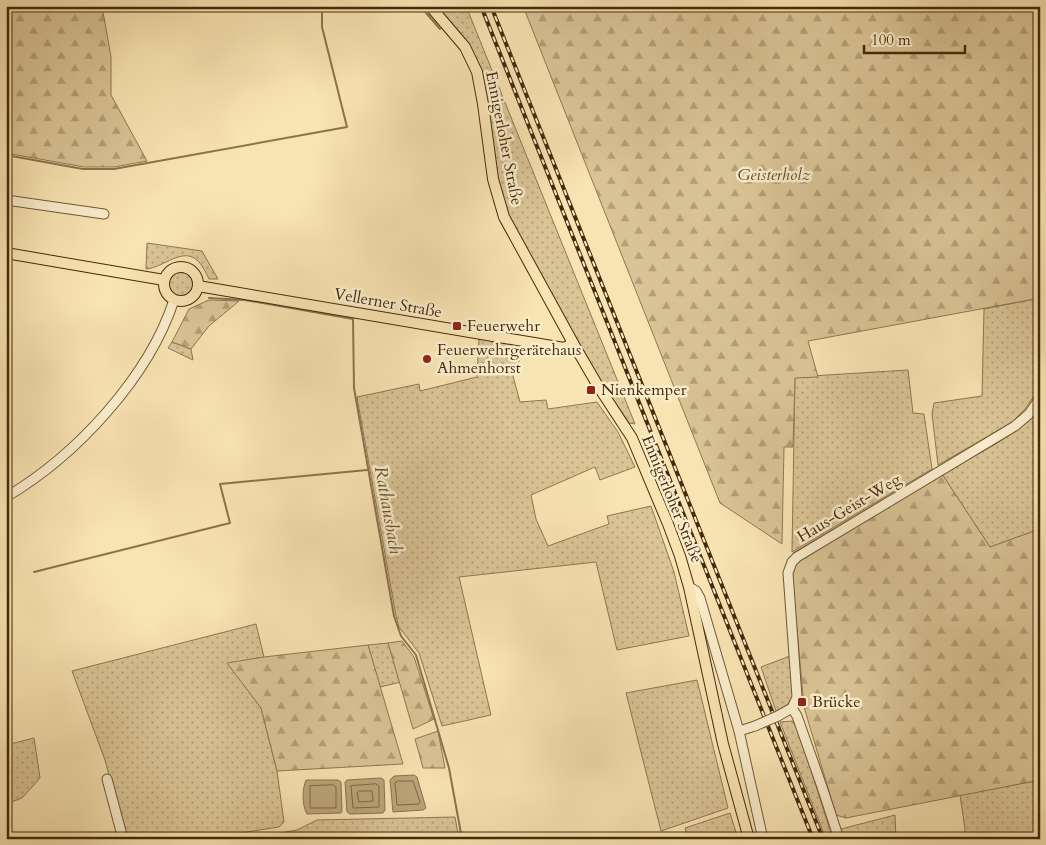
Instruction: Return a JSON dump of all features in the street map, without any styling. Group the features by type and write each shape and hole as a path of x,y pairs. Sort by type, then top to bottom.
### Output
{"main road":[{"name":"Ennigerloher Straße","path":"430,6 465,48 477,72 493,178 504,217 572,344 627,429 641,455 680,556 689,586 723,744 749,839"},
{"path":"6,253 164,280"},
{"path":"181,267 187,268 195,275 198,286 189,299 184,301 174,300 166,292 164,280 170,271 181,267"},
{"name":"Vellerner Straße","path":"198,286 564,348 572,344"}],"street":[{"path":"6,200 104,214"},
{"path":"6,497 60,459 105,414 141,366 164,325 174,300"},
{"name":"Haus-Geist-Weg","path":"792,708 797,697 788,573 792,562 797,557 1015,426 1028,414 1040,398"},
{"path":"689,586 696,591 700,598 739,731 763,839"},
{"path":"739,731 755,726 792,708 797,716 839,839"},
{"path":"107,778 123,839"}],"green space":[{"path":"6,6 102,6 111,57 111,95 147,161 114,167 84,167 6,153"},
{"path":"437,6 466,6 635,424 629,423 596,374 511,222 497,176 471,48"},
{"name":"Geisterholz","path":"523,6 1040,6 1040,298 808,341 818,377 795,378 793,447 784,447 782,544 720,503"},
{"path":"147,243 202,251 218,279 209,279 198,261 186,256 146,269"},
{"path":"181,272 190,275 193,284 190,293 181,296 172,293 169,284 172,275"},
{"path":"1040,298 1040,387 1025,409 1011,423 938,465 932,414 934,403 982,396 984,309"},
{"path":"209,300 239,301 209,326 191,349 172,342 189,309"},
{"path":"479,339 525,346 513,376 520,402 546,400 548,409 597,402 618,432 635,467 600,480 595,467 531,495 536,519 548,546 609,524 607,516 651,506 674,572 689,636 617,650 596,562 459,577 491,715 442,726 419,653 399,627 396,616 357,397 419,384 420,391 477,377"},
{"path":"172,342 191,349 193,360 168,348"},
{"path":"908,370 913,413 924,414 932,469 792,552 795,377"},
{"path":"1040,406 1040,529 990,547 942,474 1007,436"},
{"path":"942,474 990,547 1040,529 1040,780 846,818 836,815 804,707 792,574 796,562"},
{"path":"256,624 264,657 228,664 261,708 277,771 284,822 279,827 202,839 126,839 105,760 72,671"},
{"path":"402,641 414,657 434,719 413,729 388,643"},
{"path":"388,643 401,682 380,687 368,645"},
{"path":"368,645 403,764 277,771 261,708 227,663"},
{"path":"790,656 793,697 787,705 776,711 761,667"},
{"path":"697,680 728,808 661,831 626,693"},
{"path":"793,721 800,736 833,839 826,839 780,722"},
{"path":"438,731 445,768 423,768 415,739"},
{"path":"34,738 40,778 22,798 6,804 6,745"},
{"path":"1040,780 1040,839 964,839 965,829 960,795"},
{"path":"730,813 738,839 688,839 685,828"},
{"path":"895,815 896,839 843,839 841,829"},
{"path":"455,817 459,839 245,839 297,830 317,820"}],"water":[{"path":"414,775 417,777 426,808 423,810 393,812 390,780 394,776"},
{"path":"381,778 384,780 385,810 383,813 350,814 347,812 345,782 347,780"},
{"path":"306,780 338,780 341,782 341,813 307,814 303,797"}],"waterway":[{"path":"6,155 83,169 114,169 347,127 322,27 322,6"},
{"path":"420,6 440,29"},
{"name":"Rathausbach","path":"209,298 245,300 353,319 354,388 394,616 401,636 416,655 449,768 462,839"},
{"path":"34,572 230,523 220,484 367,470"},
{"path":"794,553 895,493"}],"railway":[{"path":"481,6 813,839"},
{"path":"491,6 823,839"}],"place":[{"name":"Feuerwehr","path":"457,326"},
{"name":"Feuerwehrgerätehaus Ahmenhorst","path":"427,359"},
{"name":"Nienkemper","path":"591,390"},
{"name":"Brücke","path":"802,702"}]}
